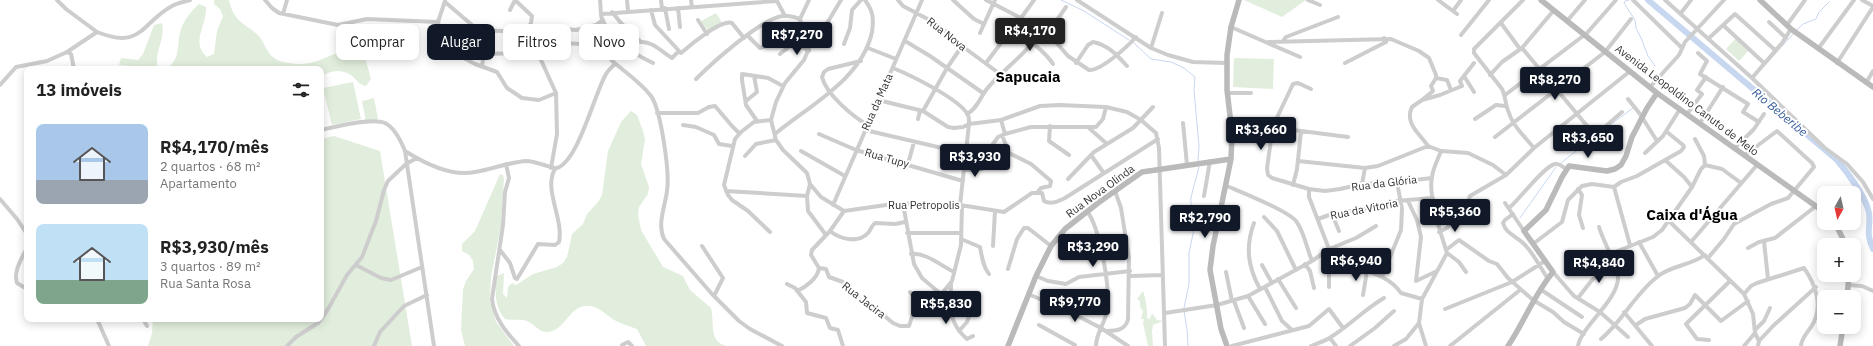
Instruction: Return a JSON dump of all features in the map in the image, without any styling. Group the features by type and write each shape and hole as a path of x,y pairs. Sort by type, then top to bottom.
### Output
{"street":[{"path":"57,0 66,9 97,32 120,38 136,36 173,5 190,0"},
{"path":"265,0 276,11 283,14 338,25 367,19 438,22"},
{"path":"283,14 287,0"},
{"path":"510,10 515,0 532,16 531,24"},
{"path":"600,0 603,20 609,29 631,51 653,63"},
{"path":"627,0 628,11"},
{"path":"661,0 669,28"},
{"path":"691,0 692,7"},
{"path":"800,19 809,0"},
{"path":"797,291 808,285 818,273 819,268 811,252 830,231 844,211 821,197 810,184 807,173 785,153 776,140 771,120 783,86 804,60 841,0"},
{"path":"844,44 850,28 852,10 861,0"},
{"path":"775,134 830,92 849,75 861,61 868,48 874,17 872,9 866,0"},
{"name":"Rua Nova","path":"898,0 912,11 937,24 962,46 1000,74"},
{"name":"Rua da Mata","path":"833,205 922,0"},
{"path":"953,0 971,17 984,24"},
{"path":"986,0 994,2 1039,31 1048,33 1076,63 1089,70 1094,70 1134,39"},
{"path":"1020,18 1034,0"},
{"path":"1077,0 1134,39 1151,48 1180,60 1227,63"},
{"path":"1227,346 1222,334 1210,275 1210,265 1227,186 1231,159 1232,122 1228,93 1227,63 1231,27 1239,0"},
{"path":"1308,0 1320,5"},
{"path":"1438,0 1457,14"},
{"path":"1453,11 1461,0"},
{"path":"1461,35 1489,0"},
{"path":"1522,0 1474,49 1474,53 1505,95 1505,106 1514,124 1534,148"},
{"name":"Avenida Leopoldino Canuto de Melo","path":"1541,0 1657,93 1816,206"},
{"path":"1567,21 1585,0"},
{"path":"1505,95 1583,34 1587,33 1616,0"},
{"path":"1633,0 1682,48"},
{"path":"1665,0 1752,78 1825,148 1852,169 1863,182 1873,199"},
{"path":"1681,13 1691,0"},
{"path":"1650,87 1676,59 1689,38 1724,0"},
{"path":"1760,0 1792,30 1866,84 1873,87"},
{"path":"1752,78 1792,30 1805,0"},
{"path":"1818,50 1854,0"},
{"path":"1837,62 1873,6 1862,0"},
{"path":"503,31 478,30 445,1 438,22 443,36 458,55 497,72 507,88 522,98 539,100 556,93"},
{"path":"602,14 663,8 692,7 722,2 778,1 785,16"},
{"path":"980,33 994,2"},
{"path":"1048,33 1066,7"},
{"path":"678,8 680,27"},
{"path":"651,10 656,25 680,52"},
{"path":"1490,75 1502,62 1521,48 1554,10"},
{"path":"612,12 641,42 646,41 653,44 672,58 697,39 730,22 745,37 757,46 762,47 801,34"},
{"path":"1151,48 1162,13"},
{"path":"1708,39 1732,15 1736,14 1775,50"},
{"path":"696,79 745,37 776,18 785,16 800,19"},
{"path":"1283,41 1286,37 1338,17"},
{"path":"780,54 795,42 804,30 800,19"},
{"path":"1495,137 1514,124 1605,52 1631,19"},
{"path":"571,30 576,30 594,26 603,20"},
{"path":"698,20 707,34"},
{"path":"1769,22 1786,38"},
{"path":"1501,23 1576,114 1595,134 1622,112"},
{"path":"1723,25 1764,63"},
{"path":"1231,27 1300,57"},
{"path":"0,85 16,67 47,61 66,52 97,32"},
{"path":"986,63 1010,32 1016,32 1046,54 1053,64"},
{"path":"1268,42 1384,38 1419,51 1428,58 1435,71 1436,78 1431,86 1433,91 1412,107 1410,117 1416,132 1428,146 1441,151 1468,153 1493,165 1506,175"},
{"path":"1345,63 1386,42 1384,38"},
{"path":"905,41 930,56 984,93"},
{"path":"795,42 809,51"},
{"path":"1076,63 1090,42 1098,43 1106,47 1116,54 1127,66"},
{"path":"571,43 584,44 602,51 614,64 633,76 651,96 661,129 668,179 660,227 664,239 714,296 744,325 782,346"},
{"path":"967,114 974,109 984,93 1000,74 1015,63 1032,43"},
{"path":"918,119 947,68 962,46"},
{"path":"868,48 896,59"},
{"path":"66,52 71,54 73,66"},
{"path":"1698,53 1707,61 1700,74 1748,104 1743,112 1759,122"},
{"path":"482,66 484,54 503,54"},
{"path":"500,250 508,259 515,278 517,279 538,244 551,245 559,242 556,206 551,186 557,134 556,93 548,73 539,60"},
{"path":"861,61 854,61 826,70 822,77 830,92 851,114 868,125"},
{"path":"1422,100 1440,95 1462,86 1460,81 1474,63"},
{"path":"405,150 417,158 443,169 463,173 474,173 506,164 534,161 553,168 563,164 576,147 604,77 614,64"},
{"path":"893,68 936,89 958,105 967,114 969,124 961,205 961,239 951,282 950,309 955,326 959,331 967,339 973,336"},
{"path":"1866,84 1873,71"},
{"path":"1440,232 1447,228 1458,213 1466,208 1470,196 1506,175 1534,148 1629,72"},
{"path":"757,121 748,109 742,75 768,78 783,86"},
{"path":"746,101 757,92 754,76"},
{"path":"1464,76 1474,92"},
{"path":"1687,114 1702,94 1697,90 1706,77"},
{"path":"1436,78 1447,80 1451,90"},
{"name":"Rua da Glória","path":"1311,89 1298,83 1293,84 1273,126 1267,172 1272,178 1309,189 1333,190 1362,184 1432,178"},
{"path":"1700,123 1723,87"},
{"path":"1228,93 1251,93"},
{"path":"1524,231 1546,210 1566,169 1572,165 1607,171 1618,167 1626,156 1632,137 1642,117 1657,93"},
{"path":"1628,99 1642,117 1657,141"},
{"path":"878,100 922,111 951,128 1001,120 1040,106 1059,105 1106,107 1127,112 1153,129 1158,139 1160,169 1165,346"},
{"path":"1475,119 1496,105 1505,106"},
{"path":"657,113 698,113 709,107 715,106 740,133"},
{"path":"964,170 982,169 990,148 1003,134 1031,127 1096,127 1100,124 1105,115 1106,107"},
{"path":"1068,179 1091,155 1133,128 1153,107"},
{"path":"1645,153 1666,132 1680,109"},
{"path":"1735,148 1759,122 1764,114"},
{"path":"770,232 748,211 732,200 726,191 724,184 732,146 740,133 757,121 771,120"},
{"path":"1001,120 1003,134"},
{"path":"324,129 349,124 378,122 389,126 397,135 405,150 434,346"},
{"path":"1232,122 1273,126 1301,132 1348,137"},
{"path":"1183,123 1187,165"},
{"path":"682,125 696,127 716,136 719,144 732,146"},
{"path":"1050,126 1049,140 1069,155"},
{"path":"1089,128 1107,144"},
{"path":"865,130 949,150 966,150"},
{"path":"1293,185 1298,160 1301,132"},
{"path":"1533,244 1562,222 1567,203 1578,189 1585,185 1592,184 1614,187 1626,179 1636,176 1681,151 1684,147 1666,132"},
{"path":"1601,339 1644,287 1658,276 1677,266 1706,257 1724,239 1734,224 1771,204 1788,198 1814,167 1812,163 1778,132 1773,132 1745,155"},
{"name":"Rua Tupy","path":"819,134 856,150 963,181"},
{"name":"Rua Petropolis","path":"844,211 903,204 961,205 995,211 1006,211 1032,193 1037,192 1041,188 1050,186 1051,181 1031,164 1009,153 1005,147 1003,134"},
{"path":"1037,192 1042,193 1044,201 1047,202 1055,202 1065,198 1077,192 1103,172 1158,139"},
{"path":"1610,254 1657,234 1669,220 1705,165 1704,156 1695,139"},
{"path":"745,156 756,144 776,140"},
{"path":"908,164 914,142"},
{"path":"1298,160 1365,168 1378,166 1428,146"},
{"path":"801,151 845,176"},
{"path":"1441,151 1432,178 1433,198 1440,232 1446,252 1459,262 1466,272"},
{"path":"1091,155 1103,172"},
{"path":"324,315 347,275 362,256 376,221 385,185 406,164 417,158"},
{"name":"Rua Nova Olinda","path":"1008,346 1036,276 1051,246 1060,233 1087,211 1138,175 1160,169 1231,159"},
{"path":"1665,160 1692,187"},
{"path":"1204,196 1210,162"},
{"path":"506,164 509,178 505,192 500,250 492,287 493,308 500,323 519,346"},
{"path":"1509,208 1553,164 1558,164 1566,169"},
{"path":"1691,242 1757,164"},
{"path":"1705,165 1722,169 1741,183"},
{"path":"1362,184 1365,168"},
{"path":"399,171 408,172"},
{"path":"1382,277 1401,230 1401,201 1397,182"},
{"path":"810,184 807,196 808,211 826,235"},
{"path":"1227,186 1252,196 1294,219 1312,261"},
{"path":"1614,187 1630,245"},
{"path":"1309,189 1308,196 1318,219 1328,252 1329,287"},
{"path":"1578,189 1582,195 1579,215 1583,228"},
{"path":"726,191 807,196"},
{"path":"1106,331 1122,329 1127,324 1130,274 1121,208 1115,191"},
{"name":"Rua da Vitoria","path":"1318,219 1332,214 1363,210 1401,201 1433,198"},
{"path":"0,200 24,230"},
{"path":"1408,201 1417,220 1422,237 1416,281 1439,269"},
{"path":"1505,203 1545,261 1568,290 1600,312 1628,337"},
{"path":"903,204 910,254 914,264 921,277 942,295"},
{"path":"1748,248 1764,240 1775,238 1816,206"},
{"path":"993,246 995,211"},
{"path":"1087,211 1097,232 1105,274 1108,304 1105,319 1096,338 1096,346"},
{"path":"1332,214 1339,231"},
{"path":"1513,214 1505,220 1504,227 1524,244 1548,279"},
{"path":"1264,217 1277,231 1296,270"},
{"path":"1669,220 1744,294 1748,301 1755,332 1759,340"},
{"path":"830,231 838,237 854,239 865,236 875,223 895,224 905,222"},
{"path":"1254,223 1249,239 1248,256 1250,268 1260,289"},
{"path":"1165,313 1217,305 1248,296 1376,226"},
{"path":"1578,346 1584,334 1614,292 1618,279 1599,227"},
{"path":"1008,269 1017,239 1024,228 1028,228 1051,246"},
{"path":"907,233 961,233"},
{"path":"961,239 980,247 984,268 989,274"},
{"path":"1426,346 1419,323 1422,299 1439,269 1446,252 1459,240 1489,261 1497,264 1520,290 1553,312 1564,322 1584,334"},
{"path":"1764,240 1768,279"},
{"path":"1639,242 1658,276"},
{"path":"702,246 723,278 714,296"},
{"path":"1328,252 1382,277 1397,286 1400,293 1422,299"},
{"path":"910,254 918,253 925,255 936,263 954,272"},
{"path":"24,255 18,268 16,279 17,283 24,287"},
{"path":"1445,309 1512,282 1545,261"},
{"path":"1578,298 1596,276 1613,262"},
{"path":"1305,264 1310,272 1314,288"},
{"path":"356,265 381,278 391,280 422,267"},
{"path":"1262,265 1272,283"},
{"name":"Rua Jacira","path":"819,268 826,269 831,279 843,282 859,299 870,304 887,319 900,326 910,324 917,302"},
{"path":"1744,294 1751,286 1804,268 1816,287 1818,302 1817,315 1801,342 1801,346"},
{"path":"1363,295 1367,271"},
{"path":"1226,272 1233,301 1244,328"},
{"path":"1508,346 1533,300 1553,272"},
{"path":"1036,276 1048,281 1066,284 1077,277 1105,274 1163,275"},
{"path":"1278,279 1296,308"},
{"path":"1709,340 1697,339 1686,324 1730,281"},
{"path":"910,292 917,302 932,303 942,295 951,282"},
{"path":"1848,282 1848,290"},
{"path":"787,284 794,286 806,303 807,313 826,318 830,328 838,330 843,346"},
{"path":"1848,285 1862,286 1873,291"},
{"path":"1265,287 1282,321 1292,330"},
{"path":"1758,346 1759,340 1816,287"},
{"path":"1540,289 1582,317"},
{"path":"1450,346 1520,290"},
{"path":"1028,294 1068,311 1101,328 1128,346"},
{"path":"374,346 380,332 404,306 427,295"},
{"path":"1248,296 1265,324"},
{"path":"1636,325 1645,319 1685,308 1690,304 1695,296 1721,321 1748,301"},
{"path":"959,331 967,322 977,297"},
{"path":"1311,346 1330,338 1384,298"},
{"path":"1744,346 1764,321 1770,308"},
{"path":"1232,346 1312,324 1329,309 1343,328"},
{"path":"1350,346 1375,328 1394,311"},
{"path":"1624,312 1652,346"},
{"path":"98,322 109,346"},
{"path":"145,322 147,326"},
{"path":"287,346 296,336 319,322"},
{"path":"1394,346 1406,339 1419,323"},
{"path":"1039,325 1074,345"},
{"path":"1840,346 1842,334"},
{"path":"1330,338 1336,346"},
{"path":"622,345 628,342 632,346"}],"green space":[{"path":"214,0 229,0 231,8 237,18 259,36 274,58 282,62 300,64 309,63 336,54 336,60 366,60 371,79 366,86 359,83 347,73 336,71 324,75 324,66 170,66 177,55 182,26 188,15 199,4 206,7 206,14 199,40 200,46 207,57 214,54 217,31 223,16 220,9 214,4"},
{"path":"1244,0 1306,0 1282,17"},
{"path":"716,13 723,24 709,32 701,21"},
{"path":"162,23 163,29 157,57 158,66 119,65 121,58 138,60 143,54 154,25"},
{"path":"1736,38 1749,50 1739,61 1726,49"},
{"path":"1234,58 1274,59 1273,89 1233,87"},
{"path":"353,82 361,119 332,125 324,88"},
{"path":"374,98 378,119 366,122 362,101"},
{"path":"631,111 637,115 645,139 641,164 649,187 648,194 639,207 638,214 641,230 663,267 683,276 690,290 711,308 713,331 715,336 721,344 727,346 646,346 637,329 614,320 602,311 591,306 581,307 575,310 559,328 547,332 540,330 527,321 505,319 501,314 496,299 497,276 504,273 503,294 507,298 508,287 512,283 516,285 533,274 557,267 563,263 567,257 572,234 583,224 587,214 602,195 608,151 621,122"},
{"path":"334,136 380,151 412,346 148,346 152,333 153,322 324,322 324,138"},
{"path":"500,174 503,175 504,179 501,226 491,277 490,301 496,322 514,346 465,346 461,330 463,289 466,281 474,269 473,261 469,255 462,251 462,244 475,231"},
{"path":"1143,291 1145,296 1147,318 1150,319 1152,313 1157,320 1163,321 1153,325 1153,346 1148,346 1143,323 1144,319 1141,319 1143,311 1140,307 1140,301 1137,299"}],"waterway":[{"path":"1061,0 1084,11 1129,40"},
{"path":"1629,0 1625,1 1624,3 1635,20 1636,28 1648,56 1655,66"},
{"name":"Rio Beberibe","path":"1648,0 1837,160 1856,185 1867,207 1869,213 1869,238 1873,249"},
{"path":"1797,30 1803,24 1816,19 1819,12 1829,2"},
{"path":"1766,64 1793,34"},
{"path":"1134,43 1151,59 1171,62 1184,68 1195,77 1194,90 1199,146 1198,161"},
{"path":"1610,125 1633,108"},
{"path":"1561,163 1599,133"},
{"path":"1184,308 1189,284 1189,253 1194,229 1191,225 1195,215 1191,198 1199,167"},
{"path":"1520,218 1556,167"},
{"name":"Rio Beberibe","path":"1869,240 1873,238"},
{"path":"1184,311 1188,346"}],"district":[{"name":"Sapucaia","path":"1028,76"},
{"name":"Caixa d'Água","path":"1692,214"}]}
